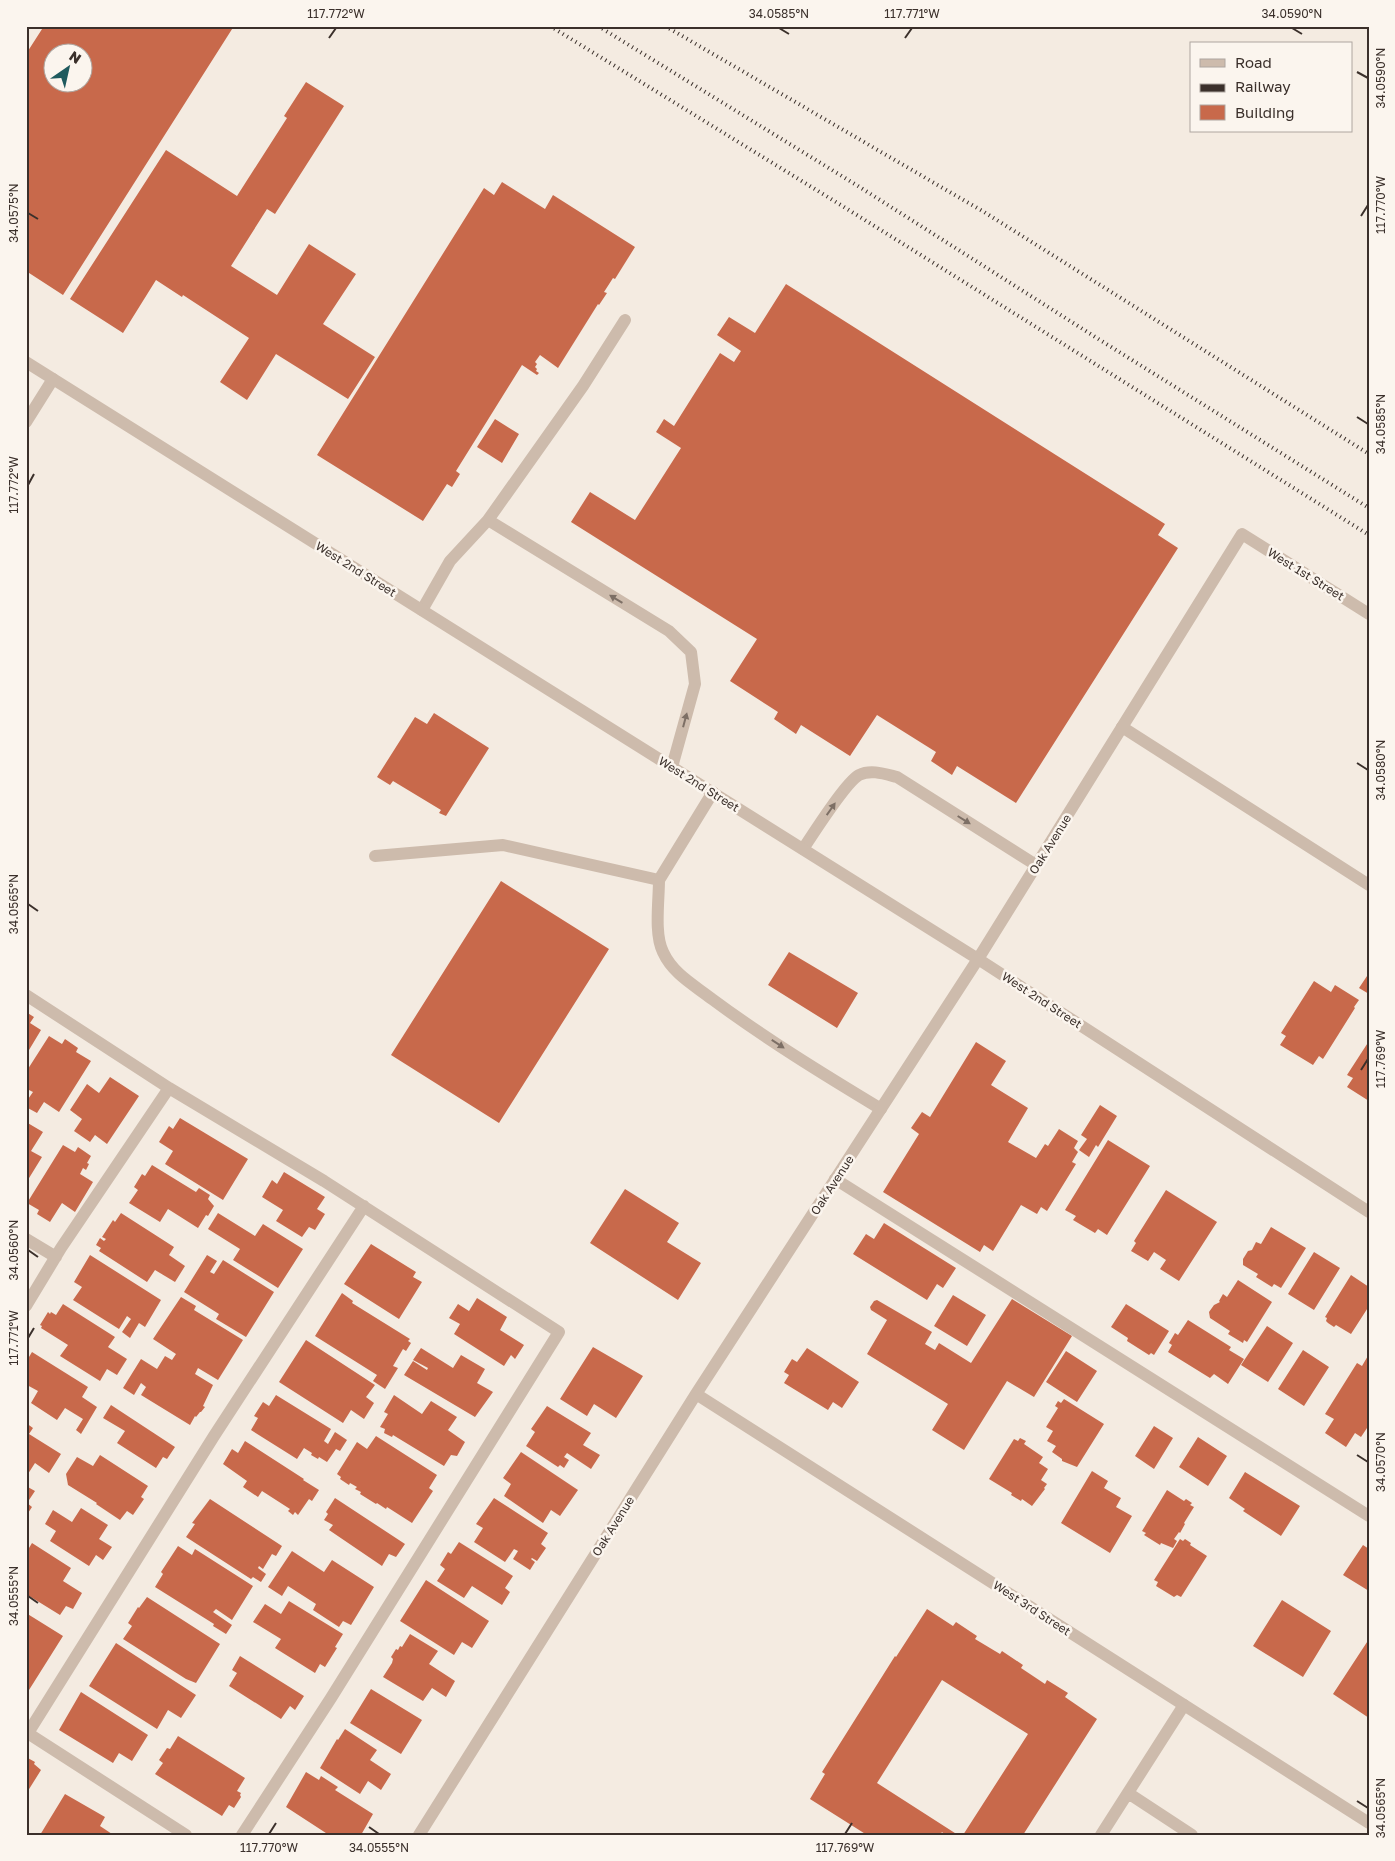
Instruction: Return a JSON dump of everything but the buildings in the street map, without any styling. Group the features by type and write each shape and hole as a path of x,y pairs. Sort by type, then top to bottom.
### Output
{"street":[{"path":"422,610 450,561 488,520 583,386 626,320"},
{"name":"West 2nd Street","path":"26,362 978,959 1369,1212"},
{"path":"26,422 53,379"},
{"path":"488,520 669,631 691,652 695,684 672,767"},
{"name":"West 1st Street","path":"1242,534 1369,614"},
{"name":"Oak Avenue","path":"419,1835 696,1394 978,959 1242,534"},
{"path":"1122,727 1369,885"},
{"path":"803,849 848,785 859,775 876,772 897,777 1036,865"},
{"path":"713,792 659,880 659,937 662,951 674,970 737,1018 828,1077 881,1108"},
{"path":"375,856 503,845 659,880"},
{"path":"26,995 169,1088 364,1206 560,1332 242,1835"},
{"path":"26,1306 169,1088"},
{"path":"835,1179 1369,1516"},
{"path":"186,1835 27,1732 214,1436 364,1206"},
{"path":"26,1239 56,1258"},
{"name":"West 3rd Street","path":"696,1394 1369,1823"},
{"path":"1101,1835 1184,1705"},
{"path":"1128,1793 1192,1835"}],"railway":[{"path":"550,26 1369,535"},
{"path":"598,26 858,186 1369,508"},
{"path":"665,26 984,212 1369,454"}]}
